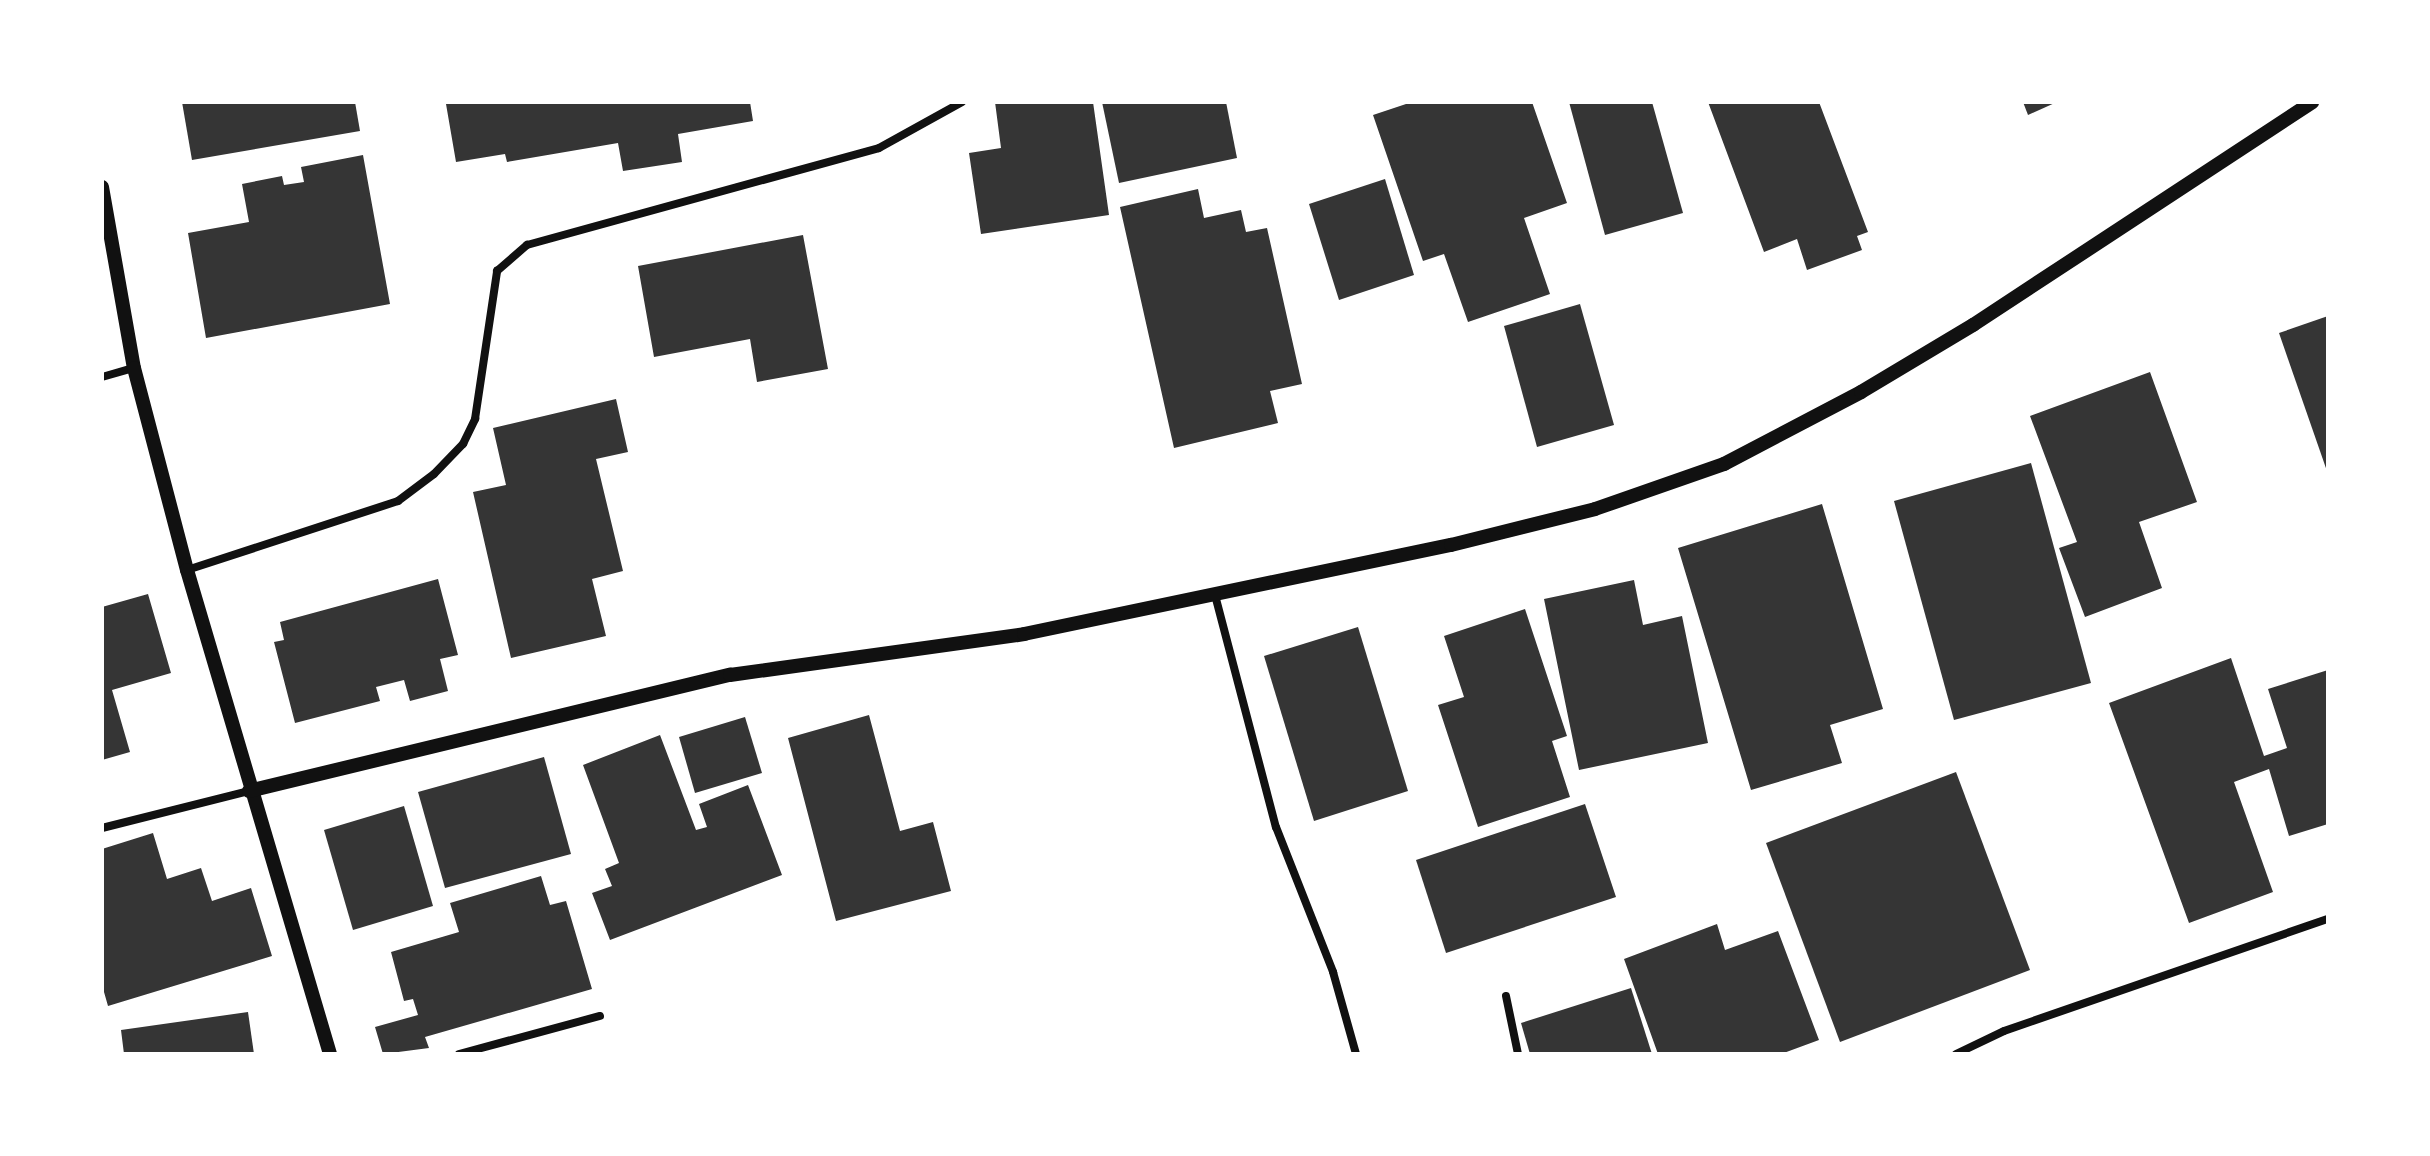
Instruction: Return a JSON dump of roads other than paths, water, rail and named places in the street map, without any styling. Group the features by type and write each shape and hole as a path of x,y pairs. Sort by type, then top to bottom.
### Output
{"street":[{"path":"187,570 398,501 434,474 463,444 475,419 497,271 527,245 879,148 962,102"},
{"path":"102,828 730,675 1024,634 1215,595 1595,509 1724,464 1973,325 2312,102"},
{"path":"102,187 134,368 187,570 249,791 330,1054"},
{"path":"102,377 134,368"},
{"path":"1215,595 1276,827 1333,972 1356,1054"},
{"path":"1956,1054 2004,1031 2328,919"},
{"path":"1506,996 1518,1054"},
{"path":"459,1054 600,1016"}]}
